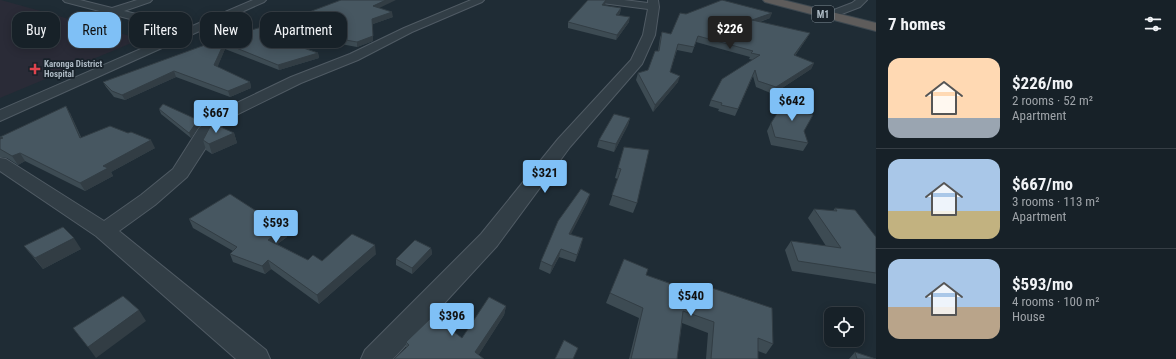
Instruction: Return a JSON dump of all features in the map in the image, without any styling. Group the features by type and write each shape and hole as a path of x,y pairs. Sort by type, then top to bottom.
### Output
{"highway":[{"name":"M1","path":"769,0 876,27"}],"street":[{"path":"68,0 129,15"},
{"path":"114,11 147,0"},
{"path":"192,31 261,0"},
{"path":"104,231 148,200 180,173 198,146 205,132 214,122 226,114 296,80 354,57 408,30 480,0"},
{"path":"375,359 489,240 564,143 637,61 649,35 653,4 602,0"},
{"path":"830,15 856,6 862,0"},
{"path":"0,116 153,48"},
{"path":"0,164 104,231 256,359"}],"shaded area":[{"path":"0,0 44,12 12,12 12,48 60,48 60,16 68,19 68,48 119,48 0,98"},
{"path":"121,33 129,36 129,44 121,47"}],"building":[{"path":"341,0 386,0 373,6 392,12 372,19 373,36 357,42 347,40 347,12 309,12"},
{"path":"588,0 606,0 602,5 621,8 616,15 630,17 617,35 568,22"},
{"path":"722,0 772,13 752,20 810,33 794,55 814,63 776,87 758,81 755,70 738,109 721,105 722,103 711,100 722,79 760,55 751,53 753,51 698,36 694,47 678,44 670,72 680,76 655,105 638,73 648,70 655,51 659,51 662,32 671,34 680,13 686,14"},
{"path":"260,28 260,48 303,48 318,53 278,65 236,48 252,48 252,30"},
{"path":"200,47 222,48 214,65 250,82 228,91 174,71 122,95 112,91 103,82"},
{"path":"786,99 809,106 806,113 813,115 804,131 808,143 775,137 771,123"},
{"path":"163,104 198,120 189,133 159,109"},
{"path":"66,106 80,138 110,126 151,140 103,166 108,168 80,183 20,153 12,156 0,149 0,139 3,138 0,137"},
{"path":"614,114 630,118 616,144 599,140"},
{"path":"212,123 234,133 209,144 203,140"},
{"path":"624,147 649,150 637,203 612,195 621,169 618,168"},
{"path":"581,189 590,194 569,234 583,238 577,255 561,249 552,266 541,261 558,221"},
{"path":"230,194 284,229 268,240 308,260 313,255 322,261 352,234 375,245 317,295 268,260 262,266 230,254 237,247 189,219"},
{"path":"835,208 855,210 876,237 876,273 798,261 791,241 841,248 814,209 837,211"},
{"path":"63,227 74,238 35,258 24,246"},
{"path":"415,240 431,248 412,268 396,259"},
{"path":"624,259 648,269 646,275 705,296 706,286 772,308 773,344 758,338 758,359 711,359 714,322 683,311 677,359 631,359 643,308 610,293"},
{"path":"123,296 139,310 88,347 73,328"},
{"path":"489,297 506,306 475,352 484,359 394,359 409,345 406,342 433,316 462,338"},
{"path":"564,340 578,348 573,359 555,359"},
{"path":"855,352 876,359 857,359"}],"place":[{"name":"Karonga District Hospital","path":"35,69"}]}
